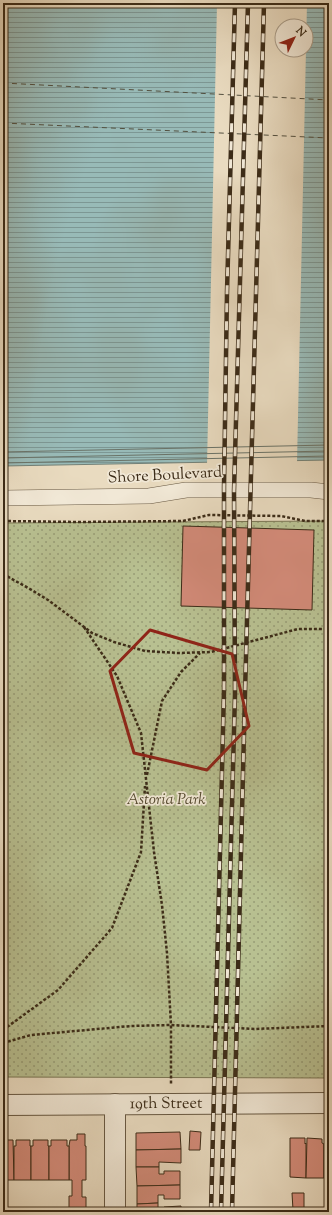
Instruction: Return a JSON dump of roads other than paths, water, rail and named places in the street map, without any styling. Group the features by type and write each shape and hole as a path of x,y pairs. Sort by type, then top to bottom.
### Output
{"street":[{"name":"Shore Boulevard","path":"3,498 149,496 186,490 311,490 329,492"},
{"name":"19th Street","path":"3,1104 329,1103"},
{"path":"115,1104 115,1212"}],"water":[{"path":"3,3 329,3 329,460 3,466"}],"railway":[{"path":"211,1212 224,690 224,487 227,292 235,3"},
{"path":"221,1212 235,694 234,491 248,3"},
{"path":"232,1212 264,3"}],"park label":[{"name":"Astoria Park","path":"166,800"}]}
